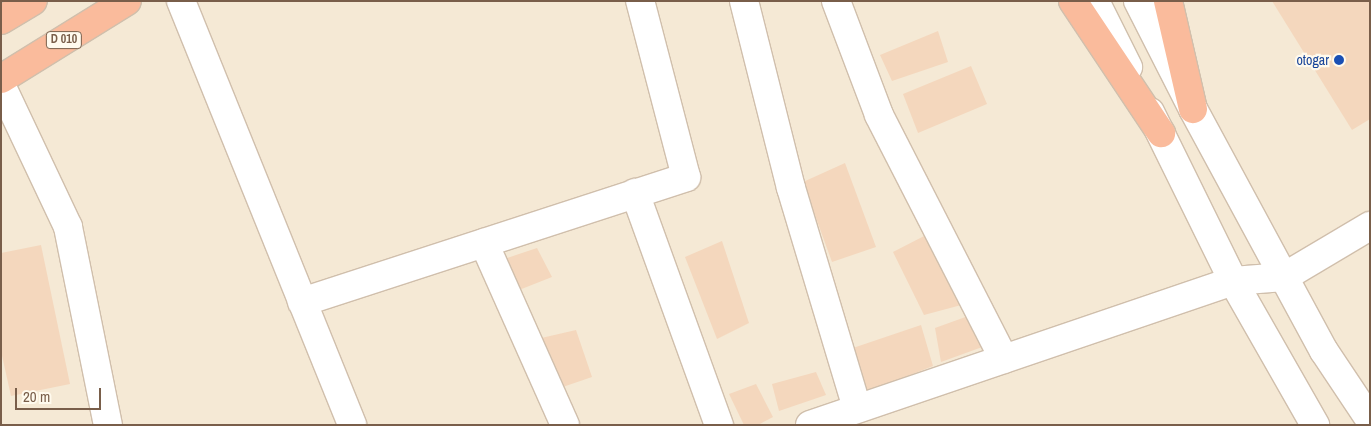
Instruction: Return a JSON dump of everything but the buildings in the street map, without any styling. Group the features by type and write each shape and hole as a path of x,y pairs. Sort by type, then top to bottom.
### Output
{"highway":[{"path":"1,20 33,1"},
{"name":"D 010","path":"1,79 128,1"},
{"path":"1074,1 1161,133"},
{"path":"1168,1 1193,110"}],"street":[{"path":"181,1 352,425"},
{"path":"302,302 686,177 640,1"},
{"path":"744,1 791,188 857,408"},
{"path":"836,1 879,115 1004,358"},
{"path":"1095,1 1233,281 1315,425"},
{"path":"1138,1 1193,110 1324,351 1370,420"},
{"path":"1,85 68,227 108,425"},
{"path":"635,193 719,425"},
{"path":"810,425 1233,281 1284,277 1370,226"},
{"path":"484,243 565,425"}],"shaded area":[{"path":"1,1 1370,1 1370,425 1,425"}],"place":[{"name":"otogar","path":"1339,60"}]}
